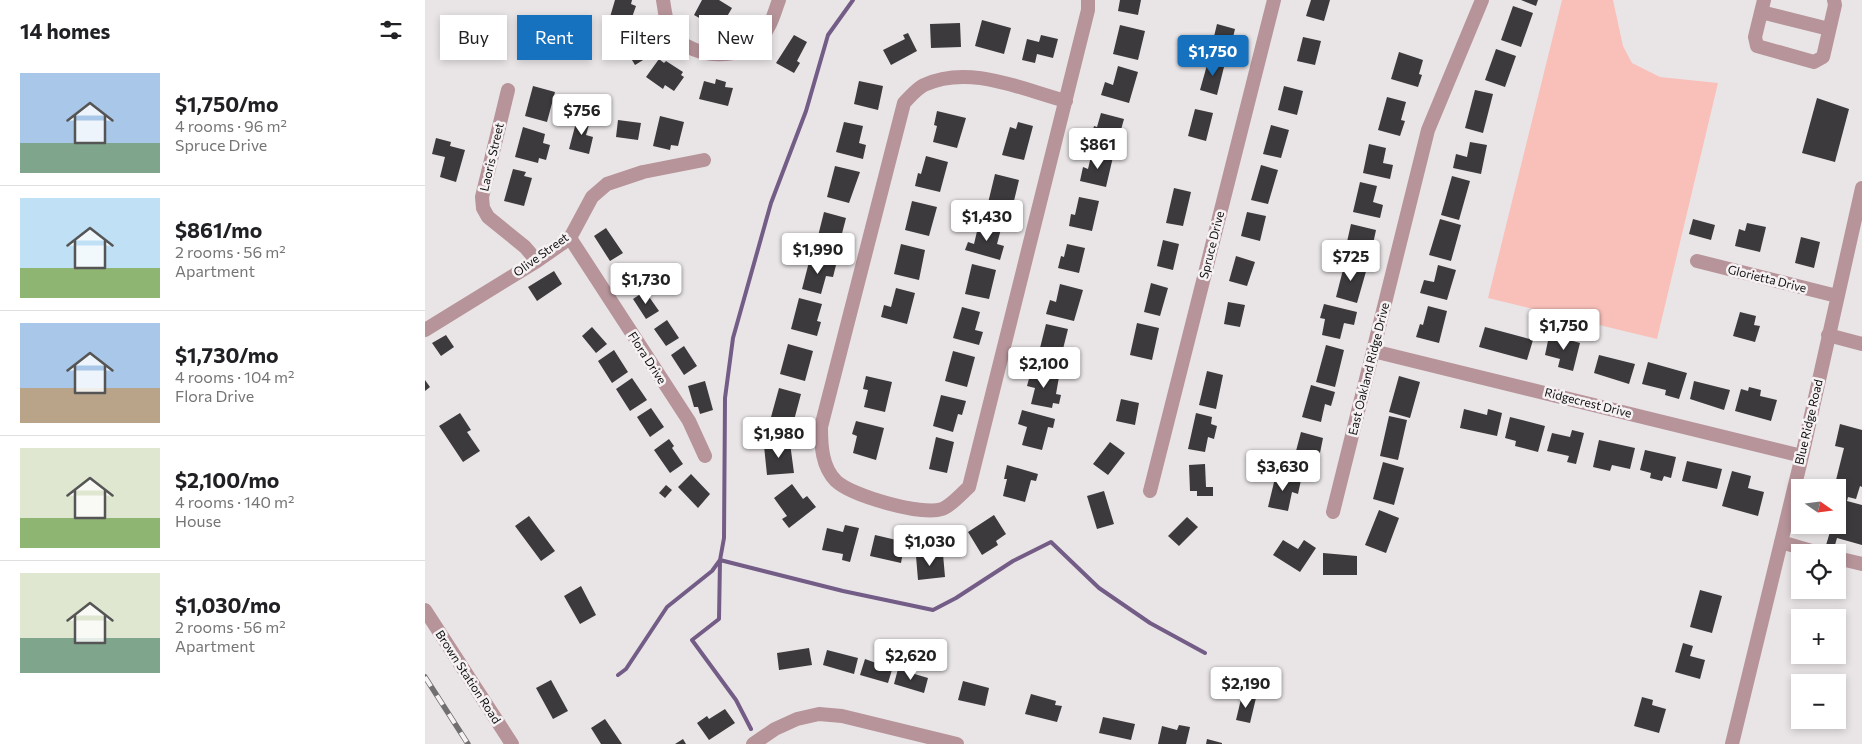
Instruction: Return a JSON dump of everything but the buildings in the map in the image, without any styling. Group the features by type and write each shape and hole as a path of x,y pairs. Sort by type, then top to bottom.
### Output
{"street":[{"path":"663,0 665,18 673,36 689,48 727,55 746,50 761,38 771,23 779,0"},
{"path":"1066,101 979,77 947,76 922,86 903,103 821,427 821,454 836,481 862,496 916,510 943,509 969,487 1089,10 1088,0"},
{"name":"Spruce Drive","path":"1150,491 1274,0"},
{"name":"East Oakland Ridge Drive","path":"1333,512 1428,130 1482,0"},
{"path":"1829,30 1763,6 1755,37 1757,46 1814,62 1823,57 1829,30 1834,0"},
{"name":"Laoris Street","path":"508,90 483,197 483,208 488,217 525,247 537,261"},
{"name":"Olive Street","path":"425,330 537,261 570,238 580,215 592,197 607,184 643,172 704,160"},
{"name":"Blue Ridge Road","path":"1732,744 1802,456 1862,188"},
{"name":"Flora Drive","path":"570,238 689,421 705,456"},
{"name":"Glorietta Drive","path":"1697,261 1837,296"},
{"path":"1828,335 1862,344"},
{"name":"Ridgecrest Drive","path":"1373,351 1802,456"},
{"path":"1781,542 1791,545"},
{"path":"1846,560 1862,564"},
{"name":"Brown Station Road","path":"425,610 512,744"},
{"path":"753,744 775,729 797,719 819,714 842,716 957,744"}],"shaded area":[{"path":"1562,0 1613,0 1623,46 1632,63 1660,77 1718,83 1657,339 1488,298"}],"waterway":[{"path":"618,675 626,669 667,607 712,571 720,560 724,538 725,398 733,338 771,203 806,111 828,35 853,0"},
{"path":"751,729 736,700 692,640 719,619 720,560 843,591 933,610 956,598 1013,561 1051,542 1099,588 1150,623 1205,653"}],"railway":[{"path":"425,677 468,744"}]}
